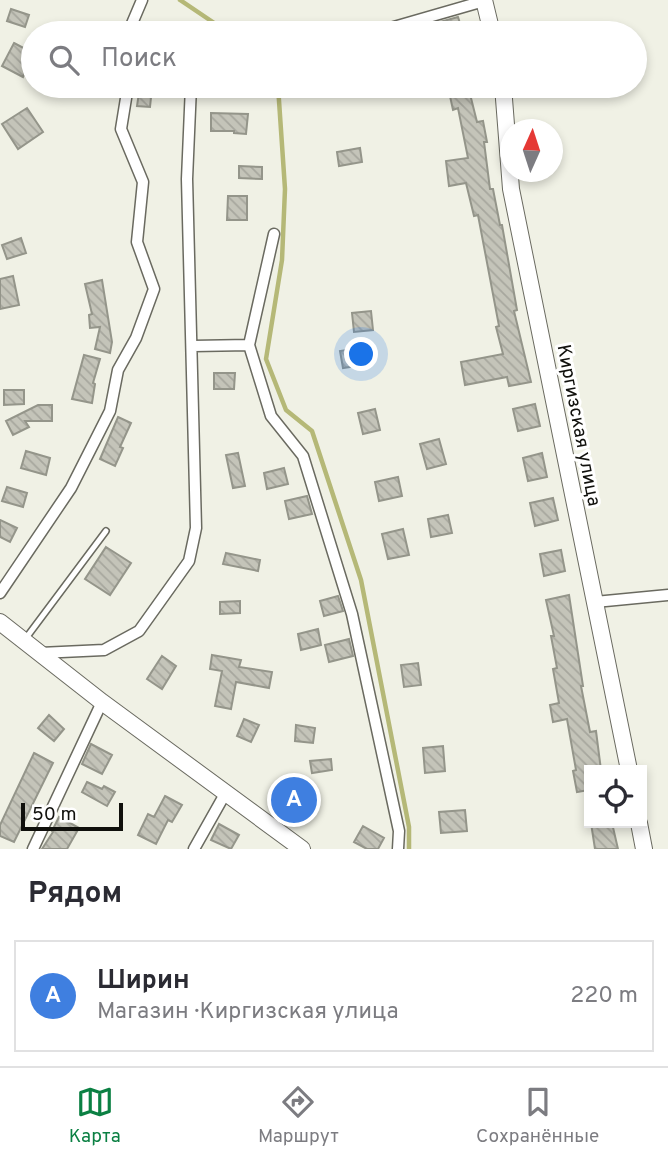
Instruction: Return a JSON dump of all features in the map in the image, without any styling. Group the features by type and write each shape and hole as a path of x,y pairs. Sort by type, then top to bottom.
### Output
{"main road":[{"path":"484,0 489,21"},
{"name":"Киргизская улица","path":"504,98 511,189 627,765"},
{"path":"0,622 102,702 298,848"},
{"path":"640,828 644,849"}],"street":[{"path":"133,21 142,0"},
{"path":"413,21 484,0"},
{"path":"0,593 77,477 110,411 118,370 136,338 154,289 137,242 143,182 121,129 126,98"},
{"path":"40,653 104,650 139,631 189,561 196,528 187,179 190,98"},
{"path":"274,234 250,345 271,416 303,456 352,614 399,831 398,849"},
{"path":"192,346 250,345"},
{"path":"595,602 668,595"},
{"path":"33,849 102,702"},
{"path":"194,849 225,794"}],"lane":[{"path":"24,641 106,531"}],"building":[{"path":"11,9 29,15 27,21 21,21 21,26 7,21"},
{"path":"458,17 459,21 444,21"},
{"path":"14,43 21,47 21,76 2,66"},
{"path":"138,98 151,98 150,107 137,106"},
{"path":"450,98 471,98 477,122 483,121 490,189 493,189 502,225 517,310 514,311 531,382 509,386 507,377 465,385 461,362 503,354 496,327 499,326 478,215 474,216 466,183 449,186 446,161 468,158 458,108 453,110"},
{"path":"27,108 43,132 18,149 2,124"},
{"path":"211,113 248,114 246,134 211,131"},
{"path":"360,148 362,162 339,166 337,152"},
{"path":"239,166 262,167 262,179 239,178"},
{"path":"228,196 247,196 247,220 227,220"},
{"path":"21,238 26,253 7,259 2,245"},
{"path":"13,276 19,305 0,309 0,279"},
{"path":"102,280 112,342 110,353 95,349 100,327 90,328 89,315 92,314 85,284"},
{"path":"371,311 373,330 354,332 352,313"},
{"path":"360,348 363,365 343,368 340,351"},
{"path":"84,355 100,359 93,383 92,403 72,399"},
{"path":"214,373 235,373 234,389 214,389"},
{"path":"4,390 24,390 24,404 4,405"},
{"path":"535,404 540,426 518,431 513,409"},
{"path":"38,405 52,405 52,421 25,421 29,427 13,435 6,421"},
{"path":"375,409 380,430 363,434 358,413"},
{"path":"118,417 131,423 115,466 100,459"},
{"path":"439,439 446,464 427,469 420,444"},
{"path":"26,451 50,458 46,475 21,468"},
{"path":"238,453 245,486 233,488 226,455"},
{"path":"542,453 547,477 528,481 523,458"},
{"path":"284,468 288,484 267,489 264,473"},
{"path":"398,477 402,496 379,501 375,482"},
{"path":"7,487 27,493 23,507 2,501"},
{"path":"307,496 312,514 289,519 285,501"},
{"path":"553,498 558,520 535,526 530,503"},
{"path":"448,515 452,533 431,537 428,519"},
{"path":"0,520 17,528 10,542 0,537"},
{"path":"403,529 409,555 388,559 382,534"},
{"path":"106,547 131,563 110,595 85,579"},
{"path":"561,550 565,571 544,576 540,554"},
{"path":"226,553 260,560 258,571 223,564"},
{"path":"569,595 581,686 590,732 596,731 600,765 584,765 584,791 577,792 567,719 553,722 550,705 559,703 553,669 557,668 551,636 554,636 546,600"},
{"path":"338,596 343,611 324,616 320,601"},
{"path":"240,601 240,613 220,614 220,602"},
{"path":"318,629 321,645 301,650 298,634"},
{"path":"349,639 353,656 329,662 325,645"},
{"path":"212,655 241,660 239,667 272,672 269,688 236,682 231,709 215,706 222,671 210,669"},
{"path":"162,656 176,666 162,689 147,679"},
{"path":"418,663 421,685 404,687 401,665"},
{"path":"49,715 64,729 54,741 38,728"},
{"path":"244,719 259,725 251,742 237,736"},
{"path":"296,725 315,728 313,743 295,741"},
{"path":"91,744 112,755 102,774 82,764"},
{"path":"443,746 445,771 425,773 423,748"},
{"path":"34,753 53,763 14,842 0,836 0,825"},
{"path":"331,759 332,770 312,773 310,761"},
{"path":"87,782 115,792 107,806 82,792"},
{"path":"165,796 182,805 172,822 168,820 156,844 138,835 148,814 154,817"},
{"path":"465,810 467,831 441,833 439,812"},
{"path":"59,817 79,828 67,849 42,849 53,832"},
{"path":"219,824 239,835 231,849 211,840"},
{"path":"363,826 384,838 378,849 367,849 354,842"},
{"path":"592,828 613,828 618,849 595,849"}],"waterway":[{"path":"180,0 211,21"},
{"path":"279,98 285,189 282,260 266,359 286,410 312,431 361,580 409,827 409,849"}],"place":[{"name":"Ширин","path":"294,800"}]}
